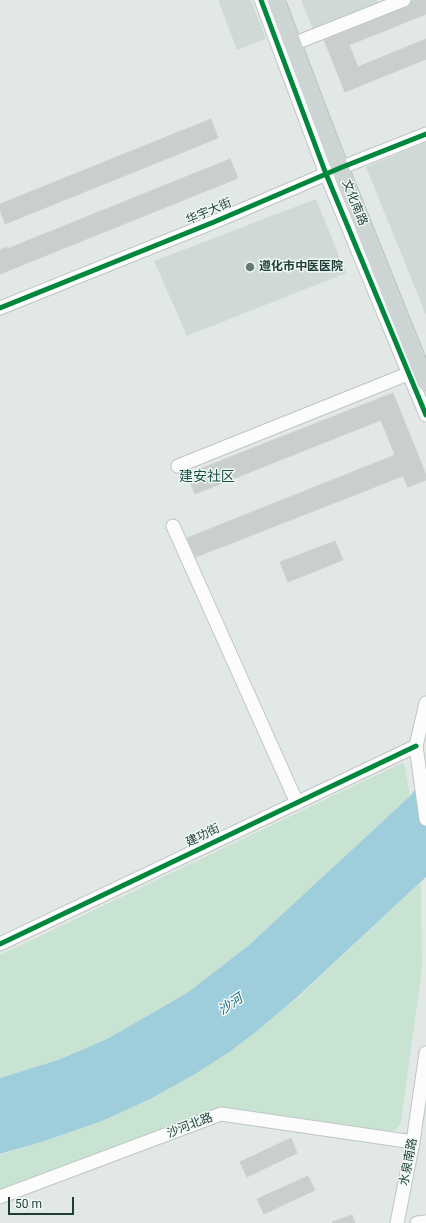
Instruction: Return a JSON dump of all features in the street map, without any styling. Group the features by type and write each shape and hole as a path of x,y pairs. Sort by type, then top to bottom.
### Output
{"main road":[{"name":"文化南路","path":"276,0 293,44 333,171 423,375"}],"street":[{"path":"261,0 333,171 426,415"},
{"path":"293,44 404,0"},
{"name":"华宇大街","path":"0,308 214,222 333,171 426,134"},
{"path":"178,466 423,375"},
{"path":"173,526 297,803"},
{"path":"426,703 416,746 426,819"},
{"name":"建功街","path":"0,944 416,746"},
{"name":"水泉南路","path":"397,1223 413,1142 426,1053"},
{"name":"沙河北路","path":"0,1197 221,1114 413,1142"},
{"path":"417,1223 426,1222"}],"shaded area":[{"path":"218,0 251,0 266,39 237,50"},
{"path":"301,0 377,0 379,5 314,32"},
{"path":"426,142 426,315 366,167"},
{"name":"遵化市中医医院","path":"316,199 346,273 187,336 154,261"}],"green space":[{"path":"404,762 410,796 249,945 187,993 107,1039 58,1060 0,1078 0,955"},
{"path":"421,882 422,968 401,1123 395,1131 354,1130 215,1109 0,1193 0,1155 41,1142 195,1074 228,1053 295,1000"}],"water":[{"name":"沙河","path":"426,775 426,877 295,999 228,1053 195,1074 152,1098 102,1121 41,1142 0,1154 0,1078 58,1060 107,1039 187,993 249,945 410,796"}],"building":[{"path":"412,0 426,0 426,14 349,45 358,67 426,39 426,59 345,92 324,40 407,7 410,5"},
{"path":"211,119 218,138 5,224 0,210 0,204"},
{"path":"230,159 238,178 0,274 0,250 6,247 7,249"},
{"path":"393,393 426,475 426,480 408,487 403,476 196,557 187,538 395,455 381,420 195,494 187,474"},
{"path":"335,541 343,560 288,582 280,562"},
{"path":"291,1138 297,1153 247,1177 240,1162"},
{"path":"308,1176 315,1190 264,1214 257,1199"},
{"path":"352,1215 355,1223 332,1222"}],"cycle path":[{"path":"261,0 326,174 426,415"},
{"path":"0,308 214,222 340,168 426,134"},
{"path":"0,944 416,746"}],"place":[{"name":"遵化市中医医院","path":"250,267"}],"district":[{"name":"建安社区","path":"207,477"}]}
